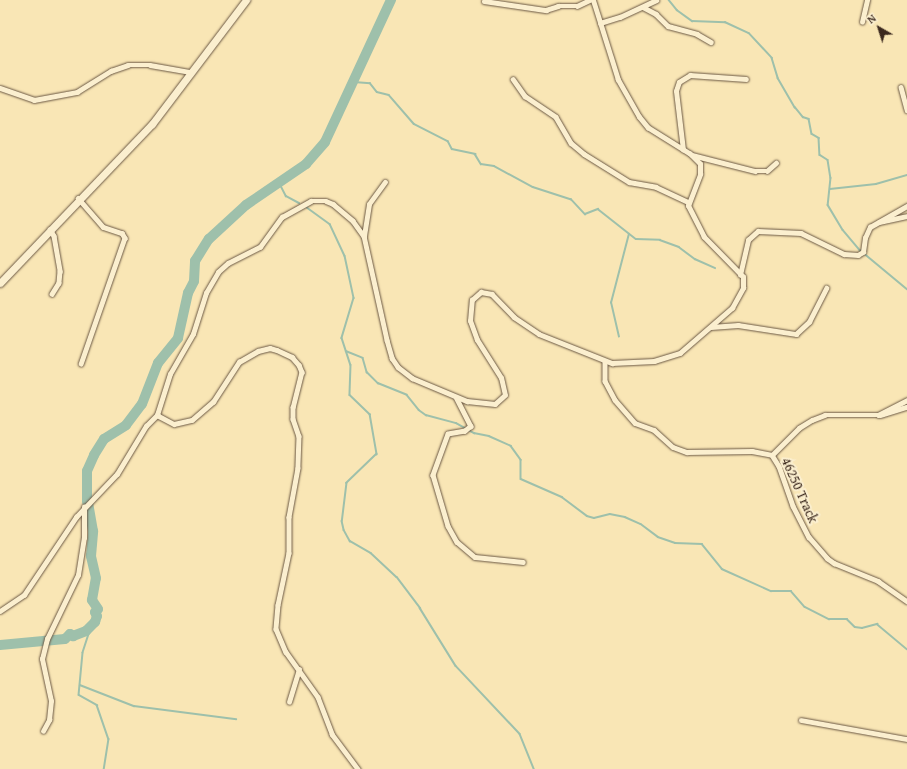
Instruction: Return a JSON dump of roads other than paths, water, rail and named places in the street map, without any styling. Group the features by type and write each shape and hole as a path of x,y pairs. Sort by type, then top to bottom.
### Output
{"street":[{"path":"0,283 78,198 152,124 246,0"},
{"path":"484,1 546,10 558,6 577,6 592,0 618,80 639,117 648,128 690,154 755,171 767,171 776,163"},
{"path":"600,23 643,7 656,0"},
{"path":"862,22 867,0"},
{"path":"643,7 656,14 668,26 697,34 711,42"},
{"path":"0,88 34,100 78,92 104,74 128,65 150,65 190,72"},
{"path":"683,150 676,91 679,82 690,75 746,79"},
{"path":"513,78 525,96 556,117 571,143 584,154 629,182 656,187 688,202"},
{"path":"901,87 907,110"},
{"path":"385,182 368,208 364,236 387,340 394,362 409,376 456,397 490,404 500,402 505,395 501,378 477,340 470,321 472,300 481,292 492,294 514,317 530,329 612,364 654,361 674,356 685,350 732,308 739,296 744,282 740,275 704,237 689,210 688,202 701,169 690,154"},
{"path":"78,198 99,224 110,230 122,232 125,238 81,364"},
{"path":"0,611 24,595 84,507 117,474 146,426 157,415 170,374 196,327 206,293 224,266 260,247 282,217 311,201 326,201 333,204 353,221 364,236"},
{"path":"740,275 748,240 758,231 801,233 844,254 853,256 863,252 867,232 874,224 907,206"},
{"path":"874,224 907,216"},
{"path":"50,229 55,240 60,271 59,283 52,294"},
{"path":"709,327 738,325 796,334 809,322 826,288"},
{"path":"157,415 174,424 187,422 196,418 213,402 235,366 258,351 270,348 277,350 292,357 299,365 302,372 293,407 294,419 300,436 298,468 289,517 289,553 278,605 276,630 286,652 321,703 332,734 358,769"},
{"name":"46250 Track","path":"605,361 605,380 615,400 635,423 654,430 673,447 687,452 752,451 772,455 779,466 793,506 809,537 827,558 834,564 878,581 907,601"},
{"path":"456,397 471,426 465,431 451,432 448,434 433,475 448,526 457,542 475,556 523,562"},
{"path":"878,416 907,400"},
{"path":"772,455 799,428 812,420 825,415 878,416 907,407"},
{"path":"42,731 49,720 51,701 42,659 47,640 78,575 84,538 84,507"},
{"path":"290,702 299,669"},
{"path":"801,720 907,739"}],"waterway":[{"path":"87,502 87,471 94,455 104,439 126,425 142,404 158,363 178,338 188,293 194,281 195,261 209,239 246,205 306,164 325,142 391,0"},
{"path":"669,0 677,10 692,21 725,22 749,33 772,58 778,78 795,107 803,117 809,119 812,134 819,138 820,155 828,160 831,178 828,205 843,230 860,250 907,289"},
{"path":"354,82 370,83 377,92 389,95 414,124 448,141 452,149 475,154 481,164 494,166 533,187 571,199 585,214 598,209 636,239 660,240 679,247 695,259 715,268"},
{"path":"830,189 876,184 907,175"},
{"path":"279,182 286,196 299,203"},
{"path":"305,206 330,224 345,256 354,298 342,338 351,365 350,395 370,414 377,454 347,483 342,521 344,530 350,541 371,553 397,577 420,608 456,666 520,734 534,769"},
{"path":"619,337 611,303 629,234"},
{"path":"346,351 363,358 367,372 378,383 407,395 419,410 426,415 456,423 474,433 489,436 511,446 521,460 521,479 562,497 587,516 594,518 610,514 625,517 641,524 658,537 675,543 702,544 722,569 771,591 791,591 805,607 829,619 847,619 855,627 862,628 877,624 907,649"},
{"path":"0,645 65,639 70,634 73,636 86,631 95,622 97,616 95,612 98,609 92,600 96,578 91,556 93,531 88,504"},
{"path":"92,625 83,653 79,695 97,705 109,739 104,769"},
{"path":"80,685 134,706 236,719"}]}
